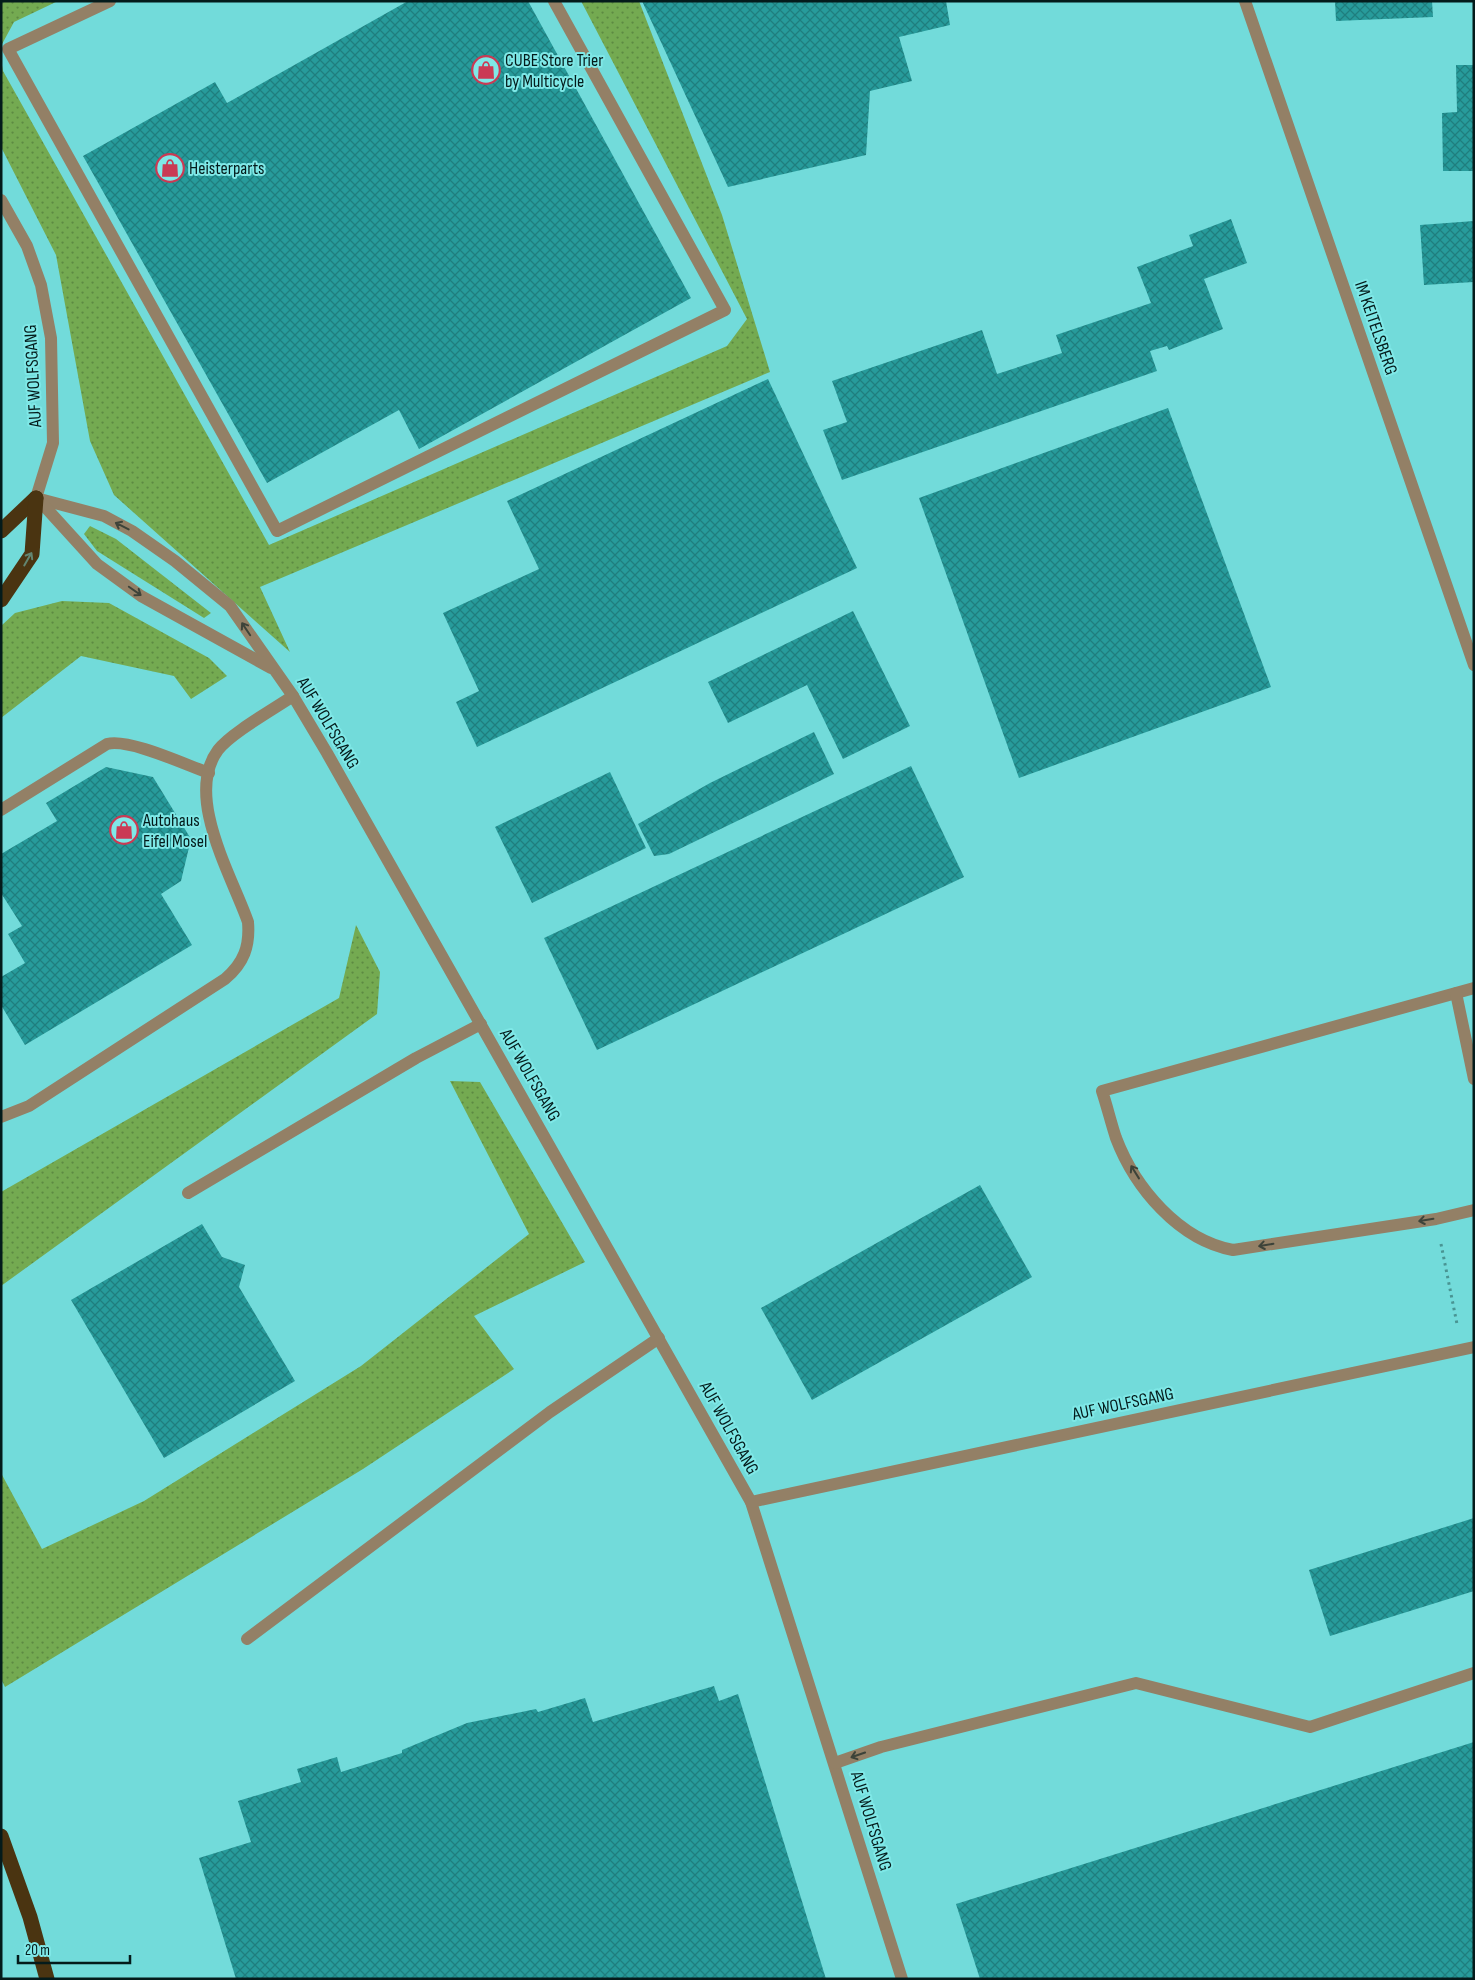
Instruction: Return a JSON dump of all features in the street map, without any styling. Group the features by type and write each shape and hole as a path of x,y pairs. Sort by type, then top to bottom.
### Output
{"highway":[{"path":"1,531 36,498"},
{"path":"1,600 32,554 36,498"},
{"path":"1,1836 30,1917 47,1979"}],"street":[{"path":"102,2 8,49 277,531 725,310 554,1"},
{"name":"IM KEITELSBERG","path":"1245,1 1474,665"},
{"name":"AUF WOLFSGANG","path":"1,200 27,246 41,285 52,338 53,443 36,498"},
{"name":"AUF WOLFSGANG","path":"36,498 97,564 141,596 273,669"},
{"name":"AUF WOLFSGANG","path":"36,498 104,516 132,531 176,561 230,606 293,696 751,1502 902,1979"},
{"path":"1,1117 29,1106 76,1077 225,979 241,963 249,937 248,922 211,826 207,800 209,773 214,758 224,744 293,696"},
{"path":"1,810 114,742 139,748 209,773"},
{"path":"1474,988 1102,1090 1117,1140 1148,1192 1171,1219 1213,1246 1233,1250 1436,1219 1474,1210"},
{"path":"1456,993 1474,1079"},
{"path":"188,1193 416,1058 481,1024"},
{"path":"247,1639 550,1412 659,1338"},
{"name":"AUF WOLFSGANG","path":"751,1502 1474,1347"},
{"path":"835,1763 881,1747 1136,1683 1310,1727 1474,1673"}],"path":[{"path":"1444,1260 1457,1324"}],"green space":[{"path":"1,1 58,1 14,22 1,46"},
{"path":"581,1 639,1 722,215 770,372 260,587 290,652 114,495 90,441 56,255 1,147 1,60 3,71 269,545 727,346 747,319"},
{"path":"90,526 116,539 211,613 204,618 97,551 84,534"},
{"path":"62,601 109,603 209,658 227,676 191,699 174,676 81,656 1,718 1,626 15,613"},
{"path":"356,925 380,972 377,1014 1,1286 1,1192 339,998"},
{"path":"450,1081 480,1082 585,1262 474,1316 514,1369 363,1469 5,1687 1,1679 1,1473 42,1549 144,1501 361,1366 529,1234"}],"building":[{"path":"408,1 528,1 691,298 419,449 399,410 267,483 83,156 215,82 227,103"},
{"path":"642,1 946,1 950,25 899,37 912,81 870,91 866,155 728,187"},
{"path":"1335,1 1432,1 1433,17 1336,21"},
{"path":"1456,65 1474,65 1474,171 1443,171 1442,113 1457,112"},
{"path":"1231,219 1247,263 1204,279 1223,329 1169,350 1167,346 1150,351 1157,371 842,480 823,430 847,422 832,381 982,330 997,374 1062,353 1056,335 1151,303 1137,267 1193,246 1189,235"},
{"path":"1474,221 1474,282 1424,285 1420,225"},
{"path":"768,379 857,568 477,747 456,702 479,691 443,613 539,569 507,501"},
{"path":"1168,408 1271,687 1019,778 919,498"},
{"path":"853,611 910,726 843,759 807,685 728,723 708,682"},
{"path":"814,732 834,774 669,854 654,856 638,824 710,783"},
{"path":"911,766 964,877 597,1050 544,938"},
{"path":"106,767 153,777 191,839 181,881 161,894 192,945 25,1045 1,1005 1,977 25,963 8,934 22,926 1,893 1,854 57,821 46,803"},
{"path":"610,772 646,848 532,903 495,827"},
{"path":"980,1185 1032,1277 812,1400 761,1308"},
{"path":"202,1224 222,1257 245,1265 239,1287 295,1381 164,1458 71,1300"},
{"path":"1474,1518 1474,1591 1330,1636 1309,1570"},
{"path":"714,1686 719,1701 738,1694 826,1979 236,1979 199,1858 251,1842 238,1801 301,1782 297,1769 337,1757 341,1772 402,1753 402,1750 467,1723 536,1709 538,1712 585,1698 593,1722"},
{"path":"1474,1742 1474,1979 980,1979 956,1904"}],"place":[{"name":"CUBE Store Trier by Multicycle","path":"486,70"},
{"name":"Heisterparts","path":"170,168"},
{"name":"Autohaus Eifel Mosel","path":"124,830"}]}
